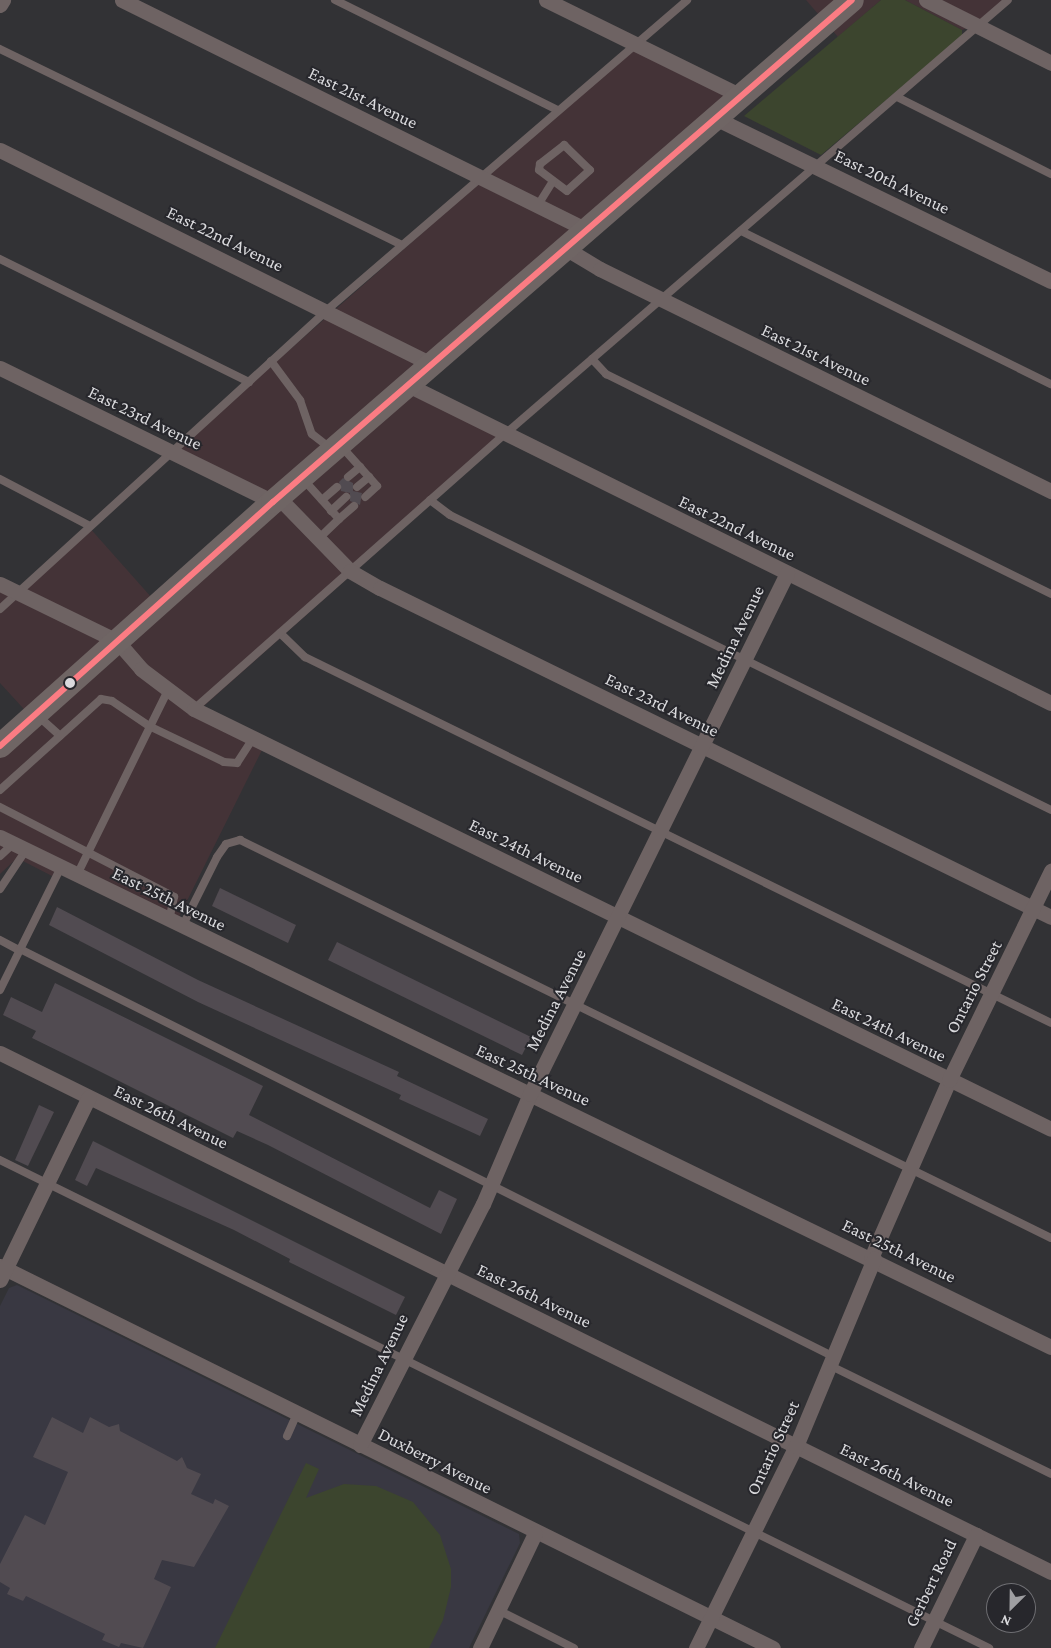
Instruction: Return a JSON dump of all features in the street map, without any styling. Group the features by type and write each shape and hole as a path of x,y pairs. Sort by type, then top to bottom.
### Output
{"main road":[{"path":"0,746 275,500 852,0"}],"street":[{"path":"0,6 3,0"},
{"name":"East 21st Avenue","path":"122,0 586,230"},
{"path":"546,0 741,96"},
{"path":"926,0 1051,63"},
{"name":"East 20th Avenue","path":"716,118 1051,282"},
{"name":"East 22nd Avenue","path":"0,150 327,310 432,364"},
{"name":"East 21st Avenue","path":"566,248 661,300 1051,491"},
{"name":"East 23rd Avenue","path":"0,368 275,500 350,571 1051,918"},
{"name":"East 22nd Avenue","path":"408,384 787,574 1051,703"},
{"name":"Medina Avenue","path":"360,1445 491,1184 530,1094 787,574"},
{"name":"East 24th Avenue","path":"0,584 117,641 140,669 194,709 1051,1129"},
{"name":"East 25th Avenue","path":"13,844 873,1259 1051,1347"},
{"name":"Ontario Street","path":"696,1648 796,1446 910,1169 949,1080 1051,871"},
{"name":"East 26th Avenue","path":"0,1053 1051,1572"},
{"path":"2,1272 89,1097"},
{"name":"Duxberry Avenue","path":"2,1272 297,1414 772,1648"},
{"path":"480,1648 536,1533"},
{"name":"Gerbert Road","path":"921,1648 976,1535"}],"lane":[{"path":"335,0 558,110"},
{"path":"0,609 88,525 172,452 327,310 634,43 687,0"},
{"path":"194,709 505,434 1008,0"},
{"path":"0,49 402,245"},
{"path":"896,96 1051,174"},
{"path":"561,146 568,146 589,167 589,173 570,190 564,190 553,181 539,166 561,146"},
{"path":"538,205 553,181"},
{"path":"742,231 1051,384"},
{"path":"0,259 249,382"},
{"path":"592,359 606,374 1051,594"},
{"path":"272,361 300,400 312,434 336,448 360,466 378,486 365,497"},
{"path":"348,477 360,466"},
{"path":"357,488 369,477"},
{"path":"301,478 339,519"},
{"path":"0,479 88,525"},
{"path":"322,500 337,487"},
{"path":"331,511 346,498"},
{"path":"430,500 450,515 746,658 1051,810"},
{"path":"318,539 354,506"},
{"path":"280,633 305,657 1051,1023"},
{"path":"77,875 168,690"},
{"path":"0,790 104,698 149,726 230,764 241,759 253,738"},
{"path":"36,714 60,736"},
{"path":"0,807 87,854 174,897 176,923"},
{"path":"176,923 226,844 240,840 1051,1238"},
{"path":"0,856 13,844"},
{"path":"0,889 13,844"},
{"path":"0,990 62,868"},
{"path":"0,940 491,1184 1051,1474"},
{"path":"0,1160 404,1357 753,1533 989,1648"},
{"path":"287,1436 297,1414"},
{"path":"498,1610 574,1648"}],"shaded area":[{"path":"806,0 881,0 838,37"},
{"path":"905,0 1009,0 984,22 962,30"},
{"path":"637,44 742,95 406,383 507,436 195,714 263,748 174,927 56,869 52,876 17,858 0,874 0,746 32,718 0,683 0,585 15,592 88,526 160,607 270,506 170,455"},
{"path":"17,1285 519,1534 520,1543 469,1648 0,1648 0,1306 9,1288"}],"green space":[{"path":"881,0 905,0 962,30 962,36 821,155 744,116"},
{"path":"306,1463 319,1469 306,1498 344,1484 376,1486 413,1502 440,1535 451,1569 451,1587 443,1620 429,1648 215,1648"}],"building":[{"path":"343,478 353,483 353,491 362,493 360,505 350,501 350,493 341,491 339,482"},
{"path":"220,888 296,925 288,943 212,906"},
{"path":"57,907 198,980 399,1072 397,1076 488,1119 480,1136 399,1099 401,1095 198,1002 49,925"},
{"path":"337,942 531,1037 522,1055 328,960"},
{"path":"55,983 263,1086 249,1115 430,1208 439,1190 457,1199 441,1234 268,1145 237,1131 233,1138 32,1038 36,1031 3,1015 11,997 42,1012"},
{"path":"39,1105 54,1112 28,1166 15,1160"},
{"path":"93,1141 405,1297 396,1315 289,1262 290,1259 234,1230 96,1168 87,1186 75,1180"},
{"path":"52,1417 83,1433 90,1417 109,1427 119,1424 120,1431 177,1461 182,1457 187,1468 201,1474 191,1494 213,1504 215,1499 229,1506 194,1567 162,1560 154,1579 171,1587 143,1648 121,1643 119,1647 102,1640 105,1634 26,1596 23,1601 7,1594 10,1588 0,1582 0,1564 25,1515 45,1525 68,1472 33,1457"}],"transit line":[{"path":"0,746 273,502 852,0"}]}
